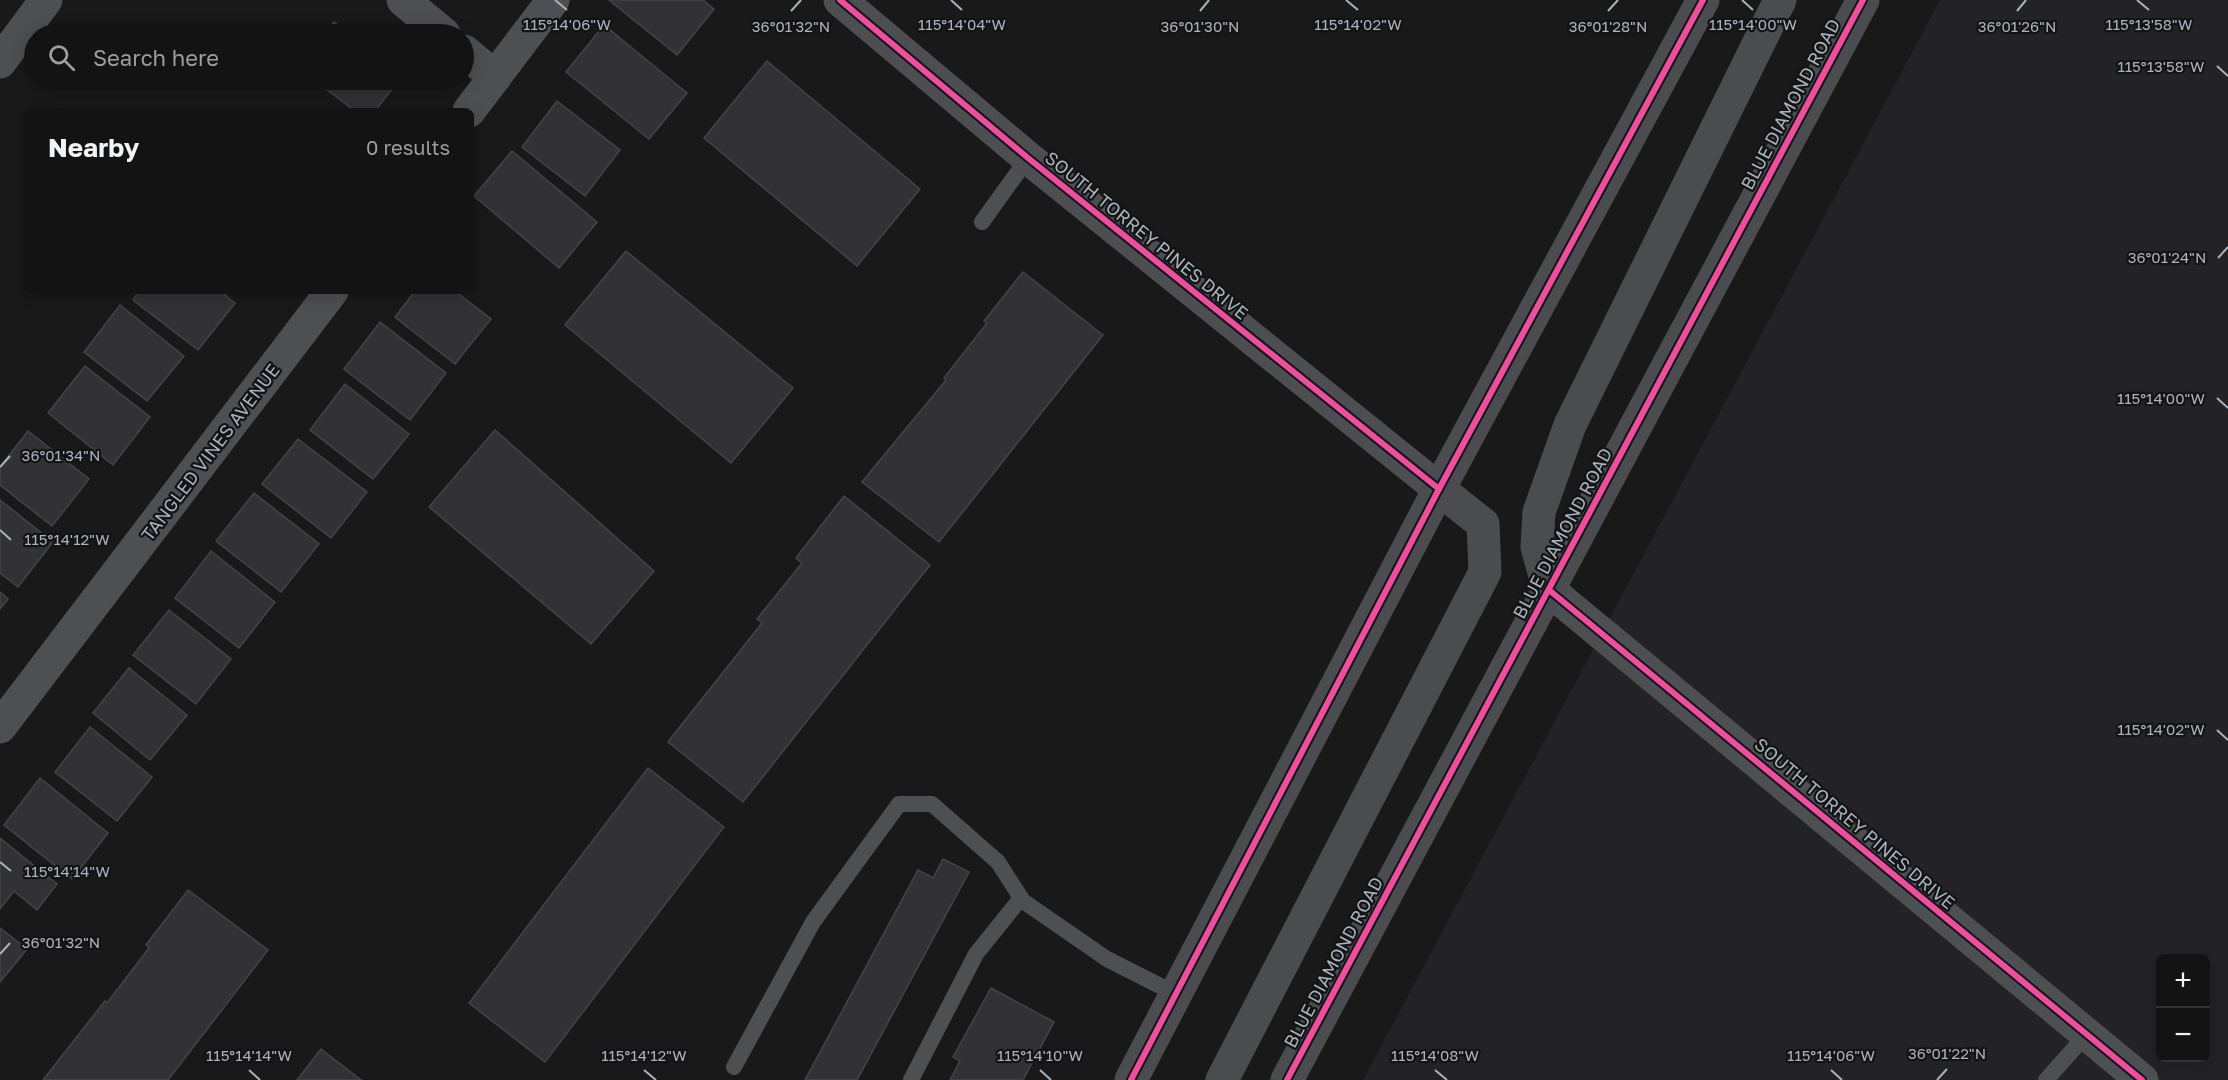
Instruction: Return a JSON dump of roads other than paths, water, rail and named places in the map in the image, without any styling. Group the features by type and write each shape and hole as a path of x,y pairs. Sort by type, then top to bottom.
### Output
{"highway":[{"path":"1131,1080 1439,489 1703,0"},
{"path":"1549,590 1537,547 1539,512 1570,425 1780,0"},
{"name":"BLUE DIAMOND ROAD","path":"1287,1080 1863,0"},
{"path":"1222,1080 1485,572 1482,524 1439,489"}],"street":[{"path":"28,24 46,0"},
{"path":"403,0 432,24"},
{"path":"471,108 553,0"},
{"name":"SOUTH TORREY PINES DRIVE","path":"840,0 1028,158 1439,489"},
{"path":"0,62 24,30"},
{"path":"474,59 495,77"},
{"name":"TANGLED VINES AVENUE","path":"0,727 330,294"},
{"name":"SOUTH TORREY PINES DRIVE","path":"1549,590 2142,1080"}],"lane":[{"path":"982,222 1028,158"},
{"path":"734,1067 813,921 899,804 932,804 998,862 1021,898 1107,958 1176,994"},
{"path":"911,1080 976,954 1021,898"},
{"path":"2046,1080 2087,1034"}]}
